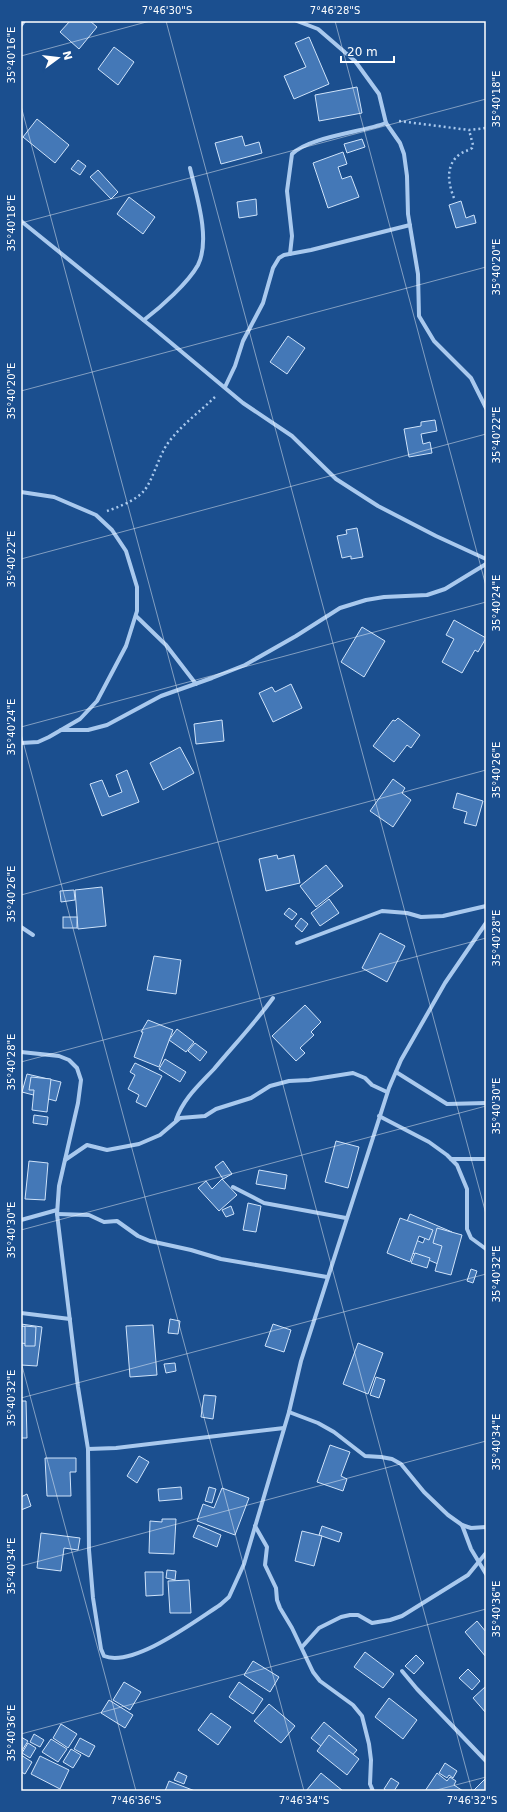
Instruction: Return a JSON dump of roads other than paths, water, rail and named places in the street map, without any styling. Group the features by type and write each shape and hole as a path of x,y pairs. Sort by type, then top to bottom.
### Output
{"street":[{"path":"21,25 24,21"},
{"path":"297,21 318,29 355,62 379,94 386,123 400,144 404,154 410,225 418,274 419,316 434,341 471,378 486,408"},
{"path":"290,254 292,236 287,191 292,154 304,145 372,128 386,123"},
{"path":"144,320 172,295 198,264 203,232 200,211 190,168"},
{"path":"21,221 144,320 243,403 292,436 336,479 354,492 436,536 486,559"},
{"path":"224,387 235,366 243,340 263,303 273,268 279,258 410,225"},
{"path":"21,492 54,497 96,515 112,530 126,551 137,586 136,616 126,646 97,701 80,719 61,730 38,742 21,742"},
{"path":"480,556 486,554"},
{"path":"61,730 88,730 107,725 161,696 245,665 296,636 340,608 366,600 384,597 427,595 445,589 486,564"},
{"path":"136,616 166,645 196,684"},
{"path":"297,943 382,911 407,913 421,917 443,916 486,906"},
{"path":"21,1052 58,1056 69,1060 77,1068 81,1080 59,1186 57,1212 78,1387 88,1449 89,1550 93,1598 101,1649 104,1656 110,1659 124,1658 150,1649 220,1605 229,1597 235,1586 244,1564 289,1412 301,1361 387,1092 396,1072 445,982 486,922"},
{"path":"21,928 33,935"},
{"path":"175,1122 180,1107 251,1027 273,998"},
{"path":"396,1072 447,1104 486,1103"},
{"path":"65,1160 87,1145 107,1150 139,1144 160,1135 175,1122 185,1116 205,1116 216,1109 250,1098 270,1086 294,1080 309,1080 353,1073 361,1076 372,1085 387,1092"},
{"path":"379,1116 429,1142 457,1165 467,1189 467,1229 471,1238 486,1249"},
{"path":"451,1159 486,1160"},
{"path":"233,1187 264,1203 346,1218"},
{"path":"21,1220 57,1212 89,1215 104,1222 117,1221 138,1236 150,1241 191,1250 221,1259 327,1278"},
{"path":"21,1313 70,1319"},
{"path":"289,1412 318,1423 334,1432 365,1456 392,1459 401,1464 441,1510 462,1525 471,1528 486,1527"},
{"path":"88,1449 116,1448 284,1428"},
{"path":"462,1525 471,1549 478,1563 486,1574"},
{"path":"255,1526 268,1547 265,1565 276,1588 277,1600 280,1608 302,1647 313,1672 320,1680 353,1706 362,1716 369,1744 371,1760 370,1784 373,1791"},
{"path":"302,1647 319,1628 350,1615 358,1615 372,1623 402,1616 468,1575 486,1553"},
{"path":"402,1671 485,1760"}]}
